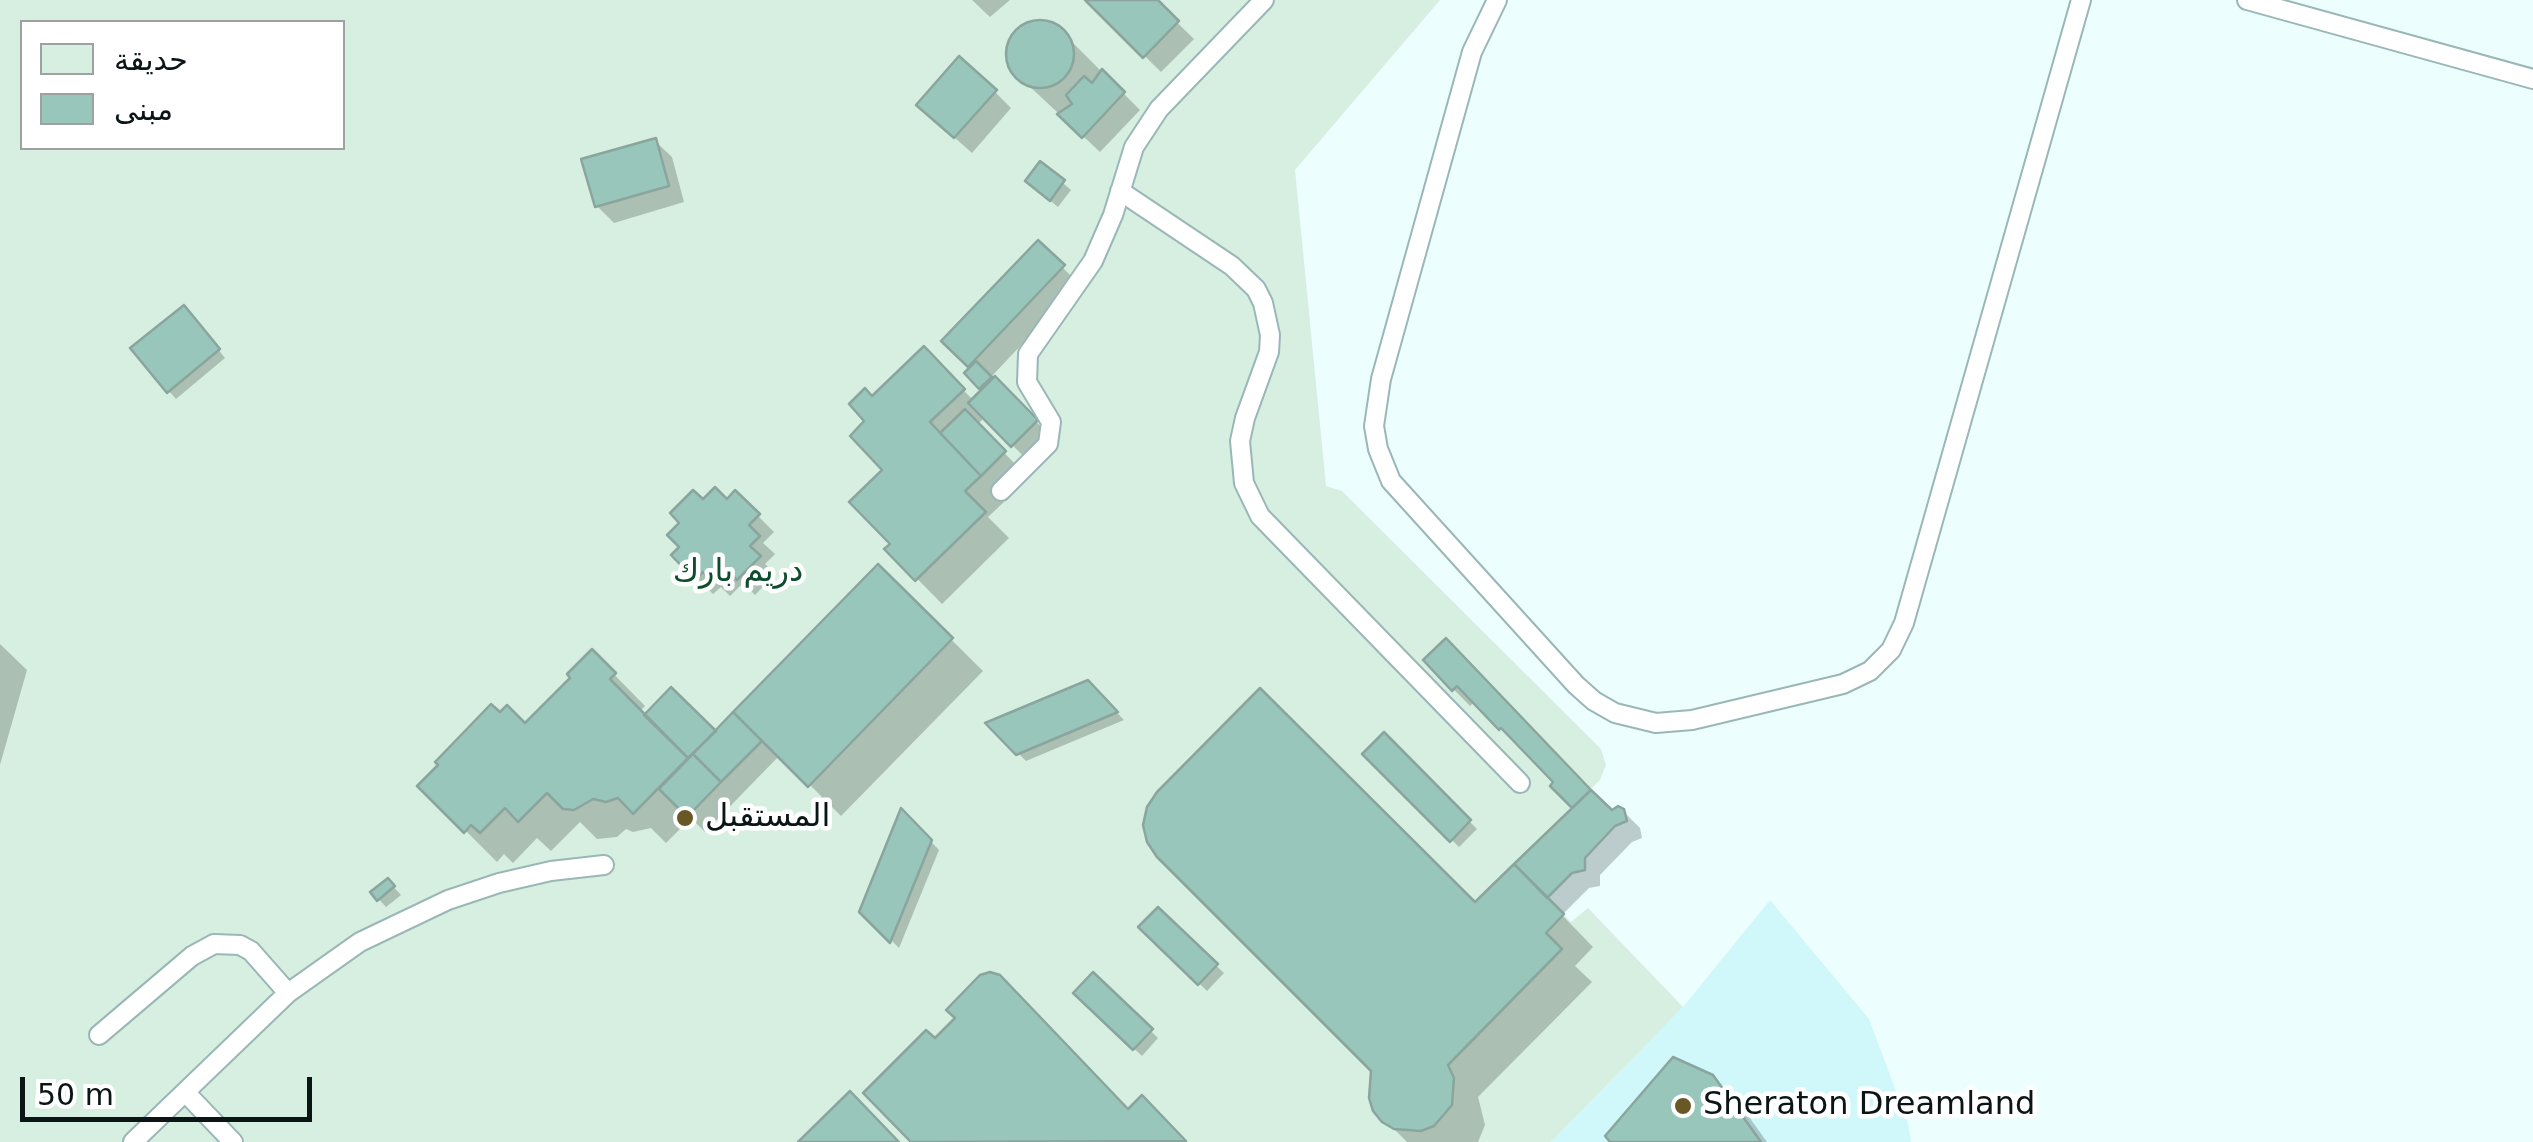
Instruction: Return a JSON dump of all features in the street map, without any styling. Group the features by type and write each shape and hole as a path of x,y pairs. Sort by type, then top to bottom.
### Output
{"lane":[{"path":"1002,492 1048,444 1051,422 1027,382 1028,354 1093,261 1134,147 1146,127 1264,0"},
{"path":"1497,0 1472,52 1381,379 1374,426 1378,449 1391,481 1576,684 1615,713 1656,723 1692,720 1843,684 1870,671 1891,650 1910,604 2081,0"},
{"path":"2247,0 2533,79"},
{"path":"1120,191 1232,266 1256,289 1264,303 1269,352 1240,440 1244,483 1260,516 1520,784"},
{"path":"133,1142 288,993 360,942 448,900 499,883 604,865"},
{"path":"99,1036 192,956 214,944 240,945 251,951 288,993"},
{"path":"185,1092 233,1142"}],"shaded area":[{"path":"1770,900 1869,1019 1908,1123 1911,1142 1551,1142 1683,1007"}],"green space":[{"name":"دريم بارك","path":"0,0 1440,0 1295,170 1326,486 1342,491 1601,749 1606,765 1600,780 1515,864 1571,922 1588,908 1683,1007 1551,1142 0,1142"}],"building":[{"path":"1085,0 1158,0 1179,21 1143,58"},
{"path":"1040,20 1064,30 1074,54 1064,78 1040,88 1016,78 1006,54 1016,30"},
{"path":"959,56 997,90 954,138 916,105"},
{"path":"1102,69 1125,92 1082,138 1057,114 1072,104 1066,95 1084,76 1092,83"},
{"path":"656,138 669,186 595,207 581,159"},
{"path":"1040,161 1065,180 1050,201 1025,181"},
{"path":"1038,240 1065,265 968,367 941,341"},
{"path":"184,305 220,349 167,393 130,348"},
{"path":"924,346 965,389 930,422 981,476 965,491 986,512 915,581 884,549 890,544 849,502 882,470 850,436 864,421 849,404 865,388 872,396"},
{"path":"976,361 992,377 979,389 964,373"},
{"path":"995,376 1038,420 1011,447 968,403"},
{"path":"965,409 1006,451 981,476 940,433"},
{"path":"715,487 727,499 735,490 760,514 749,525 760,536 750,546 761,556 737,580 725,569 712,582 703,572 695,580 671,555 679,547 667,535 679,523 670,513 693,490 703,499"},
{"path":"878,564 953,638 808,787 733,712"},
{"path":"1446,638 1591,790 1572,808 1550,786 1553,782 1501,728 1457,686 1452,691 1423,660"},
{"path":"592,649 616,673 610,679 688,758 633,814 618,798 606,802 593,799 574,810 563,809 547,793 518,822 505,808 480,833 471,825 464,833 417,786 491,704 500,712 507,705 525,723 570,678 567,674"},
{"path":"1088,680 1118,712 1016,755 985,723"},
{"path":"671,687 716,731 688,758 644,715"},
{"path":"1260,688 1475,902 1514,864 1564,914 1546,933 1562,949 1448,1065 1454,1078 1452,1105 1434,1126 1421,1131 1394,1129 1382,1122 1369,1098 1371,1071 1157,857 1147,842 1143,825 1147,807 1157,792"},
{"path":"733,712 762,741 721,782 693,754"},
{"path":"1384,732 1471,820 1450,842 1362,754"},
{"path":"693,754 721,782 687,817 659,789"},
{"path":"1591,790 1612,810 1618,806 1624,809 1627,821 1615,826 1585,858 1585,870 1572,873 1547,898 1514,864"},
{"path":"901,808 932,840 890,943 859,912"},
{"path":"388,878 395,886 377,901 370,892"},
{"path":"1158,907 1218,964 1198,985 1138,927"},
{"path":"1093,972 1153,1029 1133,1050 1073,993"},
{"path":"980,975 1000,975 1128,1109 1142,1095 1186,1141 911,1142 863,1093 926,1030 935,1038 955,1018 946,1010"},
{"name":"Sheraton Dreamland","path":"1673,1057 1713,1075 1761,1142 1610,1142 1605,1136"},
{"path":"850,1091 899,1142 798,1142"}],"place":[{"name":"المستقبل","path":"685,818"},
{"name":"Sheraton Dreamland","path":"1683,1106"}]}
